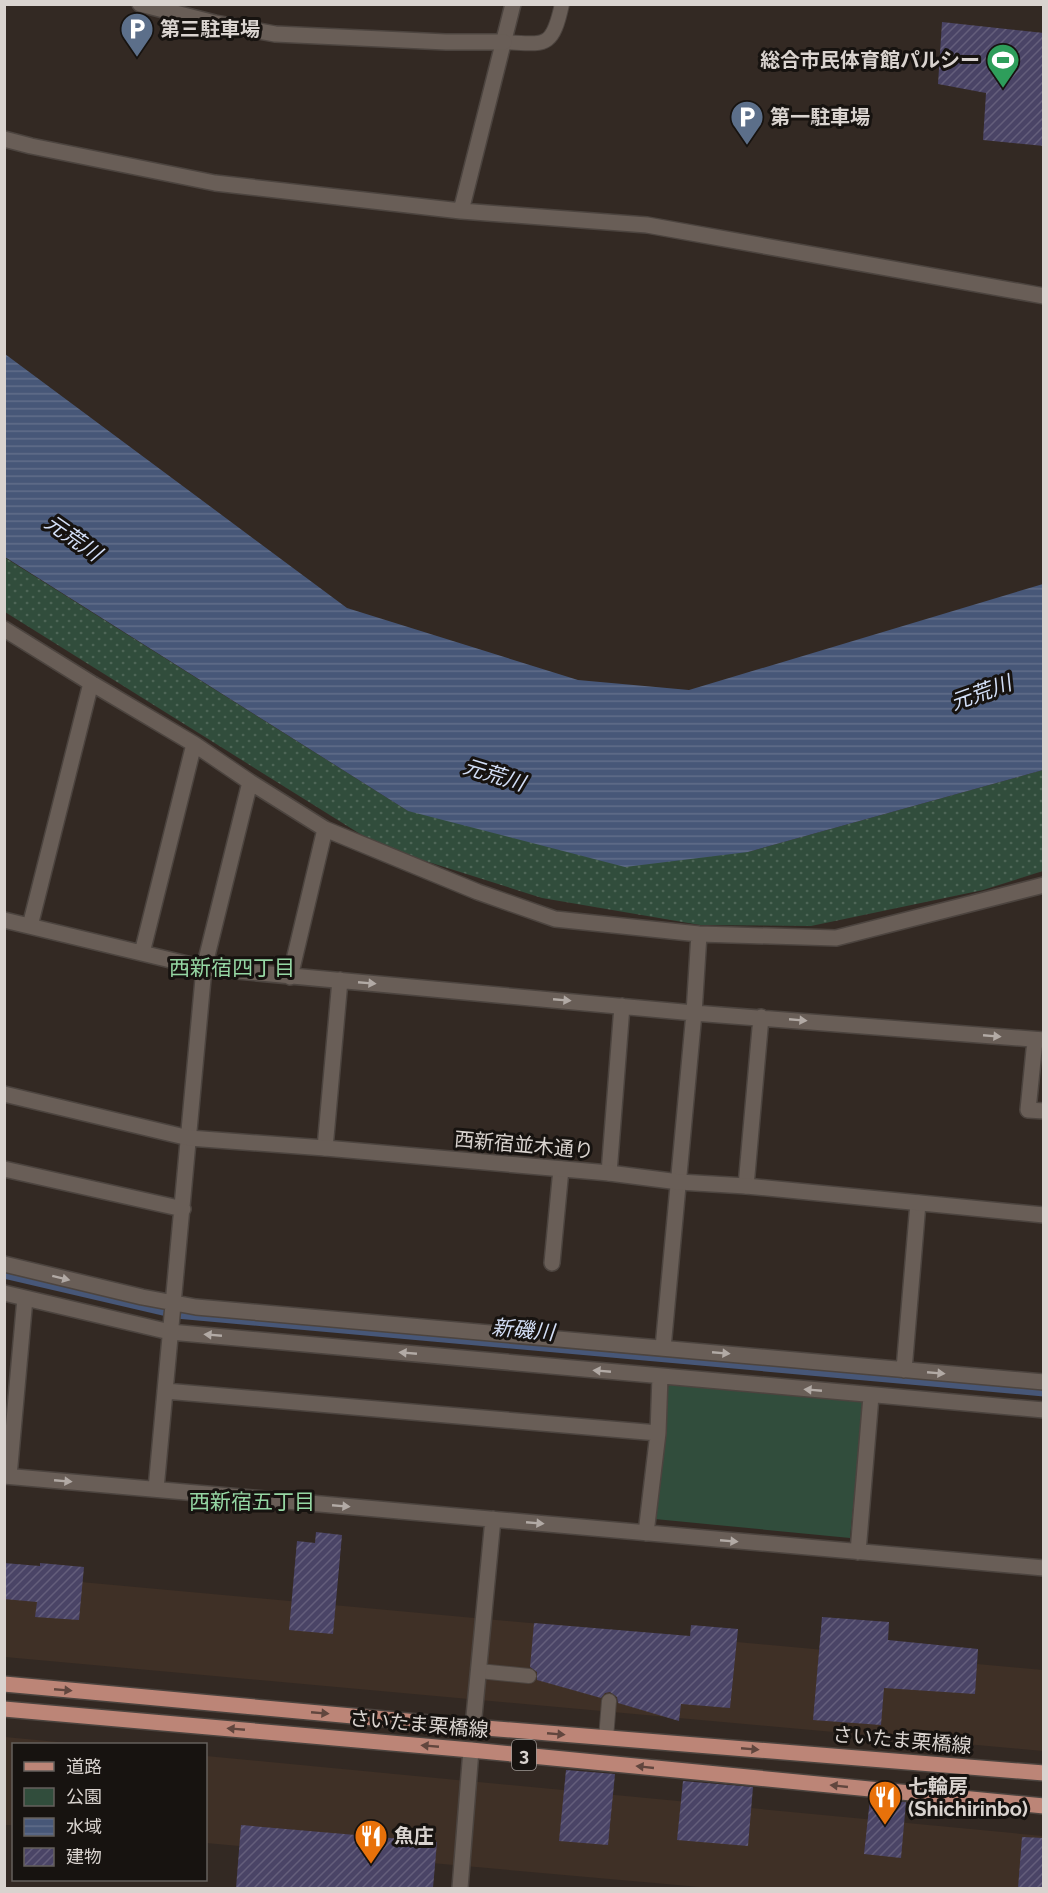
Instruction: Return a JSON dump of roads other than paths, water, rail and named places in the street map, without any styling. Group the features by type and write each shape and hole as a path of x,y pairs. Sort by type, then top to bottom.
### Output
{"main road":[{"name":"さいたま栗橋線","path":"4,1684 473,1727 1044,1773"},
{"name":"さいたま栗橋線","path":"4,1709 471,1750 1044,1806"}],"street":[{"path":"140,4 215,23 275,34 446,42 504,42"},
{"path":"461,211 513,4"},
{"path":"4,139 215,183 461,211 647,225 1044,296"},
{"path":"4,629 194,744 325,828 478,892 555,919 699,934 836,938 1044,885"},
{"path":"30,926 91,683"},
{"path":"142,953 194,744"},
{"path":"156,1489 204,968 250,782"},
{"path":"290,977 325,828"},
{"path":"4,920 204,968 694,1013 1039,1040 1028,1110 1044,1111"},
{"path":"663,1348 694,1013 699,934"},
{"path":"325,1148 340,980"},
{"path":"609,1173 622,1006"},
{"path":"746,1186 761,1017"},
{"name":"西新宿並木通り","path":"4,1094 189,1138 609,1173 679,1182 746,1186 1044,1215"},
{"path":"4,1169 183,1209"},
{"path":"552,1263 561,1169"},
{"path":"904,1370 918,1203"},
{"path":"4,1264 142,1297 196,1306 1044,1382"},
{"path":"4,1293 170,1332 1044,1410"},
{"path":"25,1298 7,1476 1044,1568"},
{"path":"646,1533 658,1433 660,1376"},
{"path":"165,1391 658,1433"},
{"path":"858,1552 871,1396"},
{"path":"473,1727 493,1519"},
{"path":"460,1888 471,1750"}],"lane":[{"path":"504,42 540,44 551,37 559,19 562,4"},
{"path":"479,1671 529,1676"},
{"path":"606,1738 609,1701"}],"water":[{"name":"元荒川","path":"5,354 347,608 578,680 689,690 1043,584 1043,770 748,852 625,867 408,811 5,557"}],"waterway":[{"name":"新磯川","path":"4,1275 176,1315 1044,1393"}],"place":[{"name":"第三駐車場","path":"137,58"},
{"name":"総合市民体育館パルシー","path":"1003,89"},
{"name":"第一駐車場","path":"747,146"},
{"name":"七輪房 (Shichirinbo)","path":"885,1826"},
{"name":"魚庄","path":"371,1865"}],"district":[{"name":"西新宿四丁目","path":"232,968"},
{"name":"西新宿五丁目","path":"252,1502"}]}
